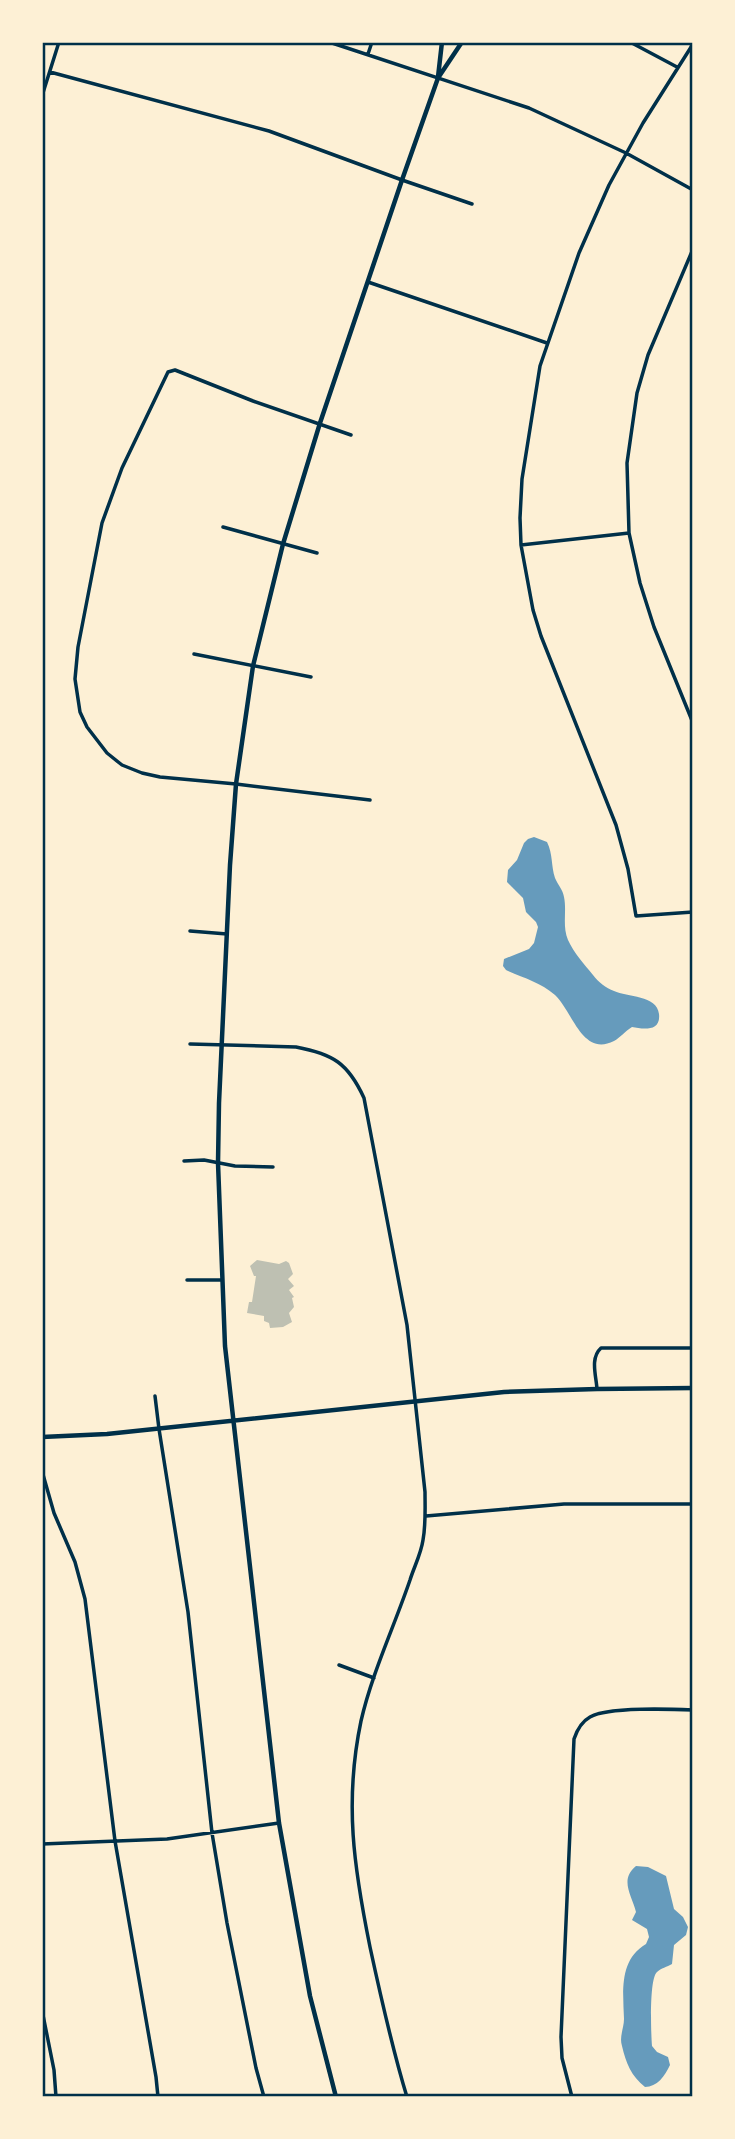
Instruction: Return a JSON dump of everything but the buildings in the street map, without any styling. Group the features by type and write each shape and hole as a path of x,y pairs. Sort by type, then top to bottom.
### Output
{"street":[{"path":"42,96 59,42"},
{"path":"329,42 529,108 626,153 693,190"},
{"path":"368,54 372,42"},
{"path":"336,2097 310,1996 279,1822 225,1346 218,1163 230,865 236,783 253,666 283,544 320,423 438,78 442,42"},
{"path":"438,78 462,42"},
{"path":"630,42 677,67"},
{"path":"693,44 608,185 579,253 547,343 536,391 522,479 520,518 521,545 533,610 616,825 628,869 636,916 693,912"},
{"path":"50,72 269,131 472,204"},
{"path":"693,249 648,355 637,393 626,464 629,533 640,583 654,627 693,723"},
{"path":"368,282 547,343"},
{"path":"351,435 171,370 162,381 135,438 102,523 78,647 75,679 80,712 87,727 107,753 122,765 160,777 236,783 370,800"},
{"path":"223,527 317,553"},
{"path":"521,545 629,533"},
{"path":"194,654 311,677"},
{"path":"190,931 228,934"},
{"path":"190,1044 296,1047 313,1051 329,1056 343,1066 356,1080 364,1098 407,1325 425,1516 423,1543 362,1719 355,1753 351,1828 378,1983 407,2097"},
{"path":"184,1161 204,1160 235,1166 272,1167"},
{"path":"187,1280 221,1280"},
{"path":"597,1389 594,1360 597,1351 601,1349 693,1348"},
{"path":"42,1437 159,1429 504,1392 693,1388"},
{"path":"155,1396 188,1612 212,1833 231,1947 264,2097"},
{"path":"42,1471 54,1513 75,1562 85,1599 115,1841 158,2097"},
{"path":"425,1516 564,1504 693,1504"},
{"path":"339,1665 374,1678"},
{"path":"572,2097 562,2058 561,2037 574,1739 579,1726 590,1717 608,1712 693,1710"},
{"path":"42,1844 167,1839 279,1822"},
{"path":"42,2010 54,2070 56,2097"}],"water":[{"path":"534,837 547,842 549,846 555,878 564,897 566,935 573,949 595,978 605,986 653,1003 659,1014 659,1020 654,1027 632,1027 614,1041 594,1043 579,1030 555,995 538,983 506,970 503,966 504,959 529,949 534,943 538,927 526,912 523,898 507,882 508,870 517,860 524,843"},
{"path":"636,1866 648,1867 666,1876 674,1909 683,1917 688,1927 686,1935 674,1945 672,1964 657,1972 654,1977 651,2007 652,2046 657,2052 668,2057 670,2065 660,2080 645,2087 630,2069 621,2039 624,1977 631,1959 646,1944 649,1937 647,1929 632,1920 636,1912 627,1882"}]}
